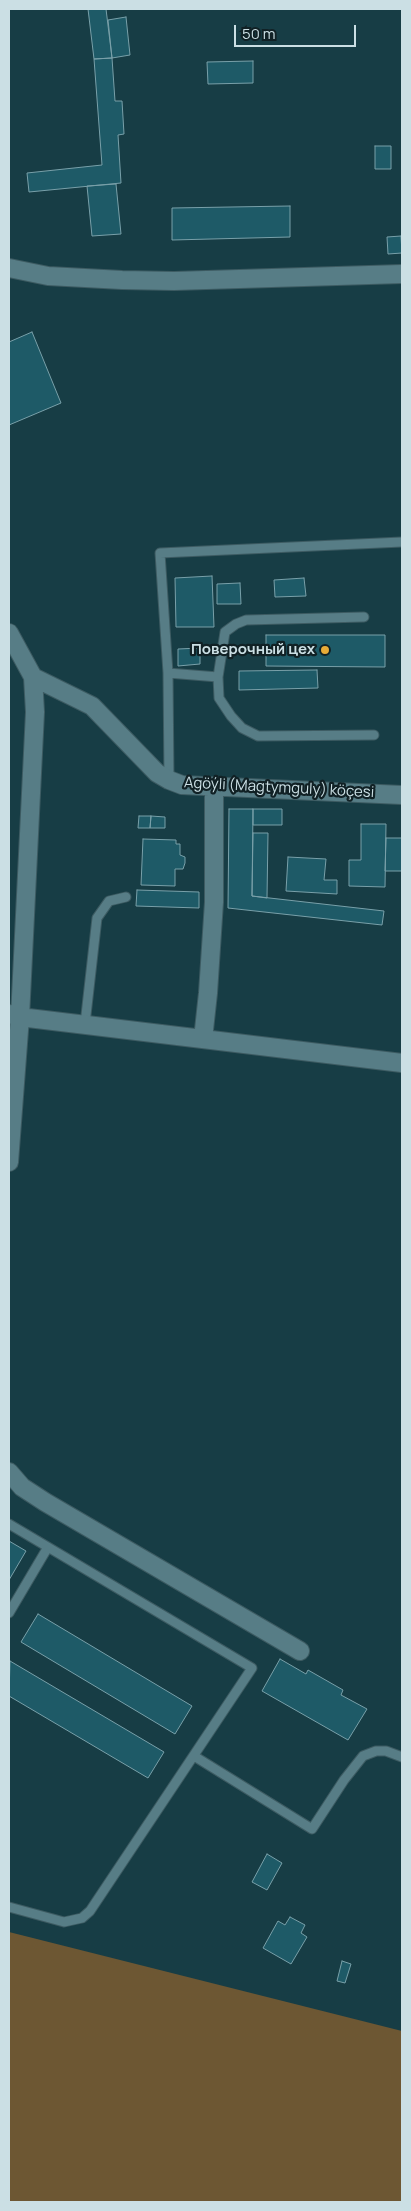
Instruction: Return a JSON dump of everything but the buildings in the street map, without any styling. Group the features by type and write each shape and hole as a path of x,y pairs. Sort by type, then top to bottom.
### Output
{"street":[{"path":"9,268 48,276 174,281 402,274"},
{"path":"9,633 33,677 34,722 14,1016 9,1162"},
{"name":"Agöýli (Magtymguly) köçesi","path":"33,677 92,706 157,773 182,785 402,795"},
{"path":"203,1039 214,902 214,786"},
{"path":"14,1016 402,1063"},
{"path":"9,1474 44,1502 300,1651"}],"lane":[{"path":"170,780 168,673 160,553 402,542"},
{"path":"364,616 246,620 236,624 225,632 218,677 219,698 242,728 258,736 374,735"},
{"path":"168,673 218,677"},
{"path":"85,1024 97,918 109,901 126,897"},
{"path":"9,1524 252,1668 90,1911 82,1918 64,1922 9,1908"},
{"path":"9,1614 48,1548"},
{"path":"194,1756 312,1829 344,1780 363,1756 376,1751 402,1757"}],"shaded area":[{"path":"9,1932 402,2031 402,2202 9,2202"}],"place":[{"name":"Поверочный цех","path":"325,650"}]}
